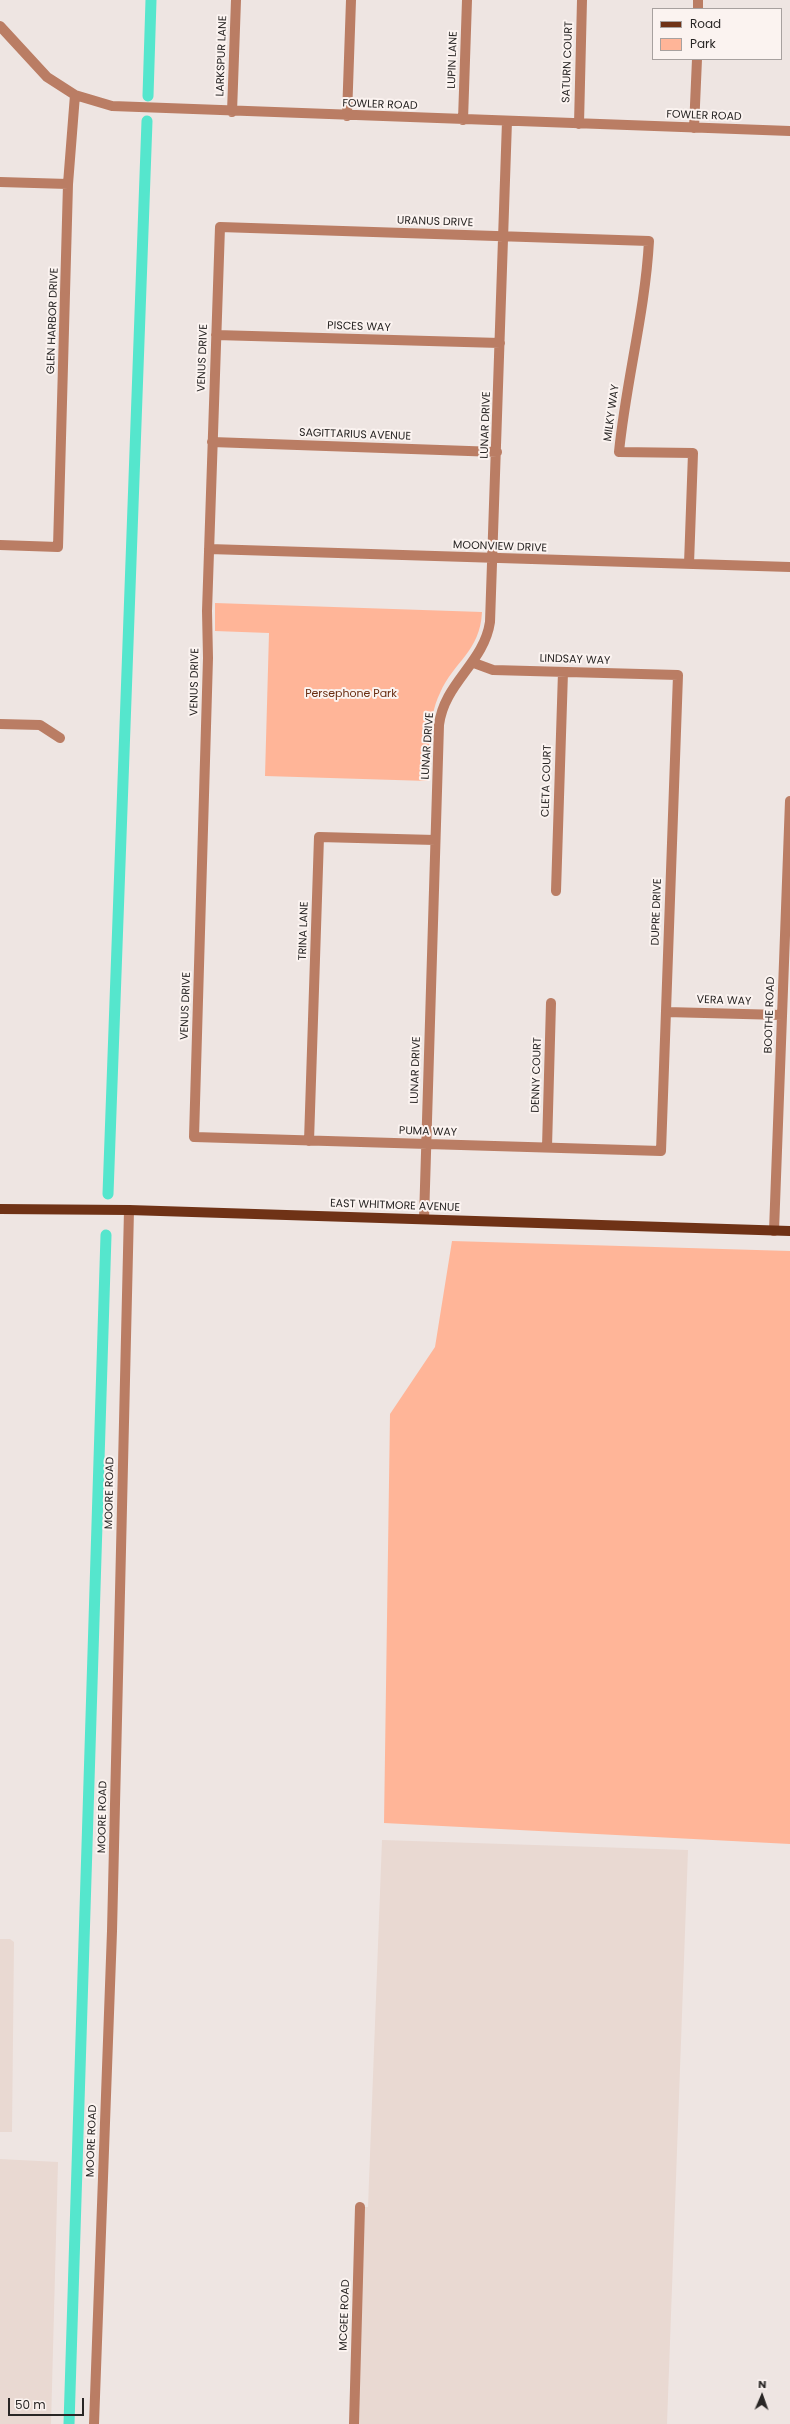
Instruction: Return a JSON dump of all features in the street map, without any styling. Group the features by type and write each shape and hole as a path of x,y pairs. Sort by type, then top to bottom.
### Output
{"main road":[{"name":"EAST WHITMORE AVENUE","path":"0,1209 129,1210 790,1231"}],"street":[{"name":"LARKSPUR LANE","path":"232,112 236,0"},
{"path":"347,116 351,0"},
{"name":"LUPIN LANE","path":"463,120 467,0"},
{"name":"SATURN COURT","path":"579,124 582,0"},
{"name":"FOWLER ROAD","path":"0,26 47,77 76,95 106,105 132,108 232,112 790,131"},
{"path":"694,128 697,60"},
{"name":"GLEN HARBOR DRIVE","path":"0,545 58,547 68,184 76,95"},
{"name":"LUNAR DRIVE","path":"424,1219 435,840 441,716 451,689 474,663 489,630 494,558 507,121"},
{"path":"0,182 68,184"},
{"name":"URANUS DRIVE","path":"220,227 649,241"},
{"name":"VENUS DRIVE","path":"194,1137 208,666 207,611 220,227"},
{"name":"MILKY WAY","path":"649,241 642,318 625,396 619,452 693,453 689,564"},
{"name":"PISCES WAY","path":"216,335 500,343"},
{"name":"SAGITTARIUS AVENUE","path":"212,442 496,452"},
{"name":"MOONVIEW DRIVE","path":"209,549 790,567"},
{"name":"LINDSAY WAY","path":"474,663 493,670 678,675"},
{"name":"CLETA COURT","path":"556,891 563,672"},
{"name":"DUPRE DRIVE","path":"661,1151 678,675"},
{"path":"0,724 40,725 60,738"},
{"name":"BOOTHE ROAD","path":"774,1231 790,801"},
{"name":"TRINA LANE","path":"309,1141 319,837 435,840"},
{"name":"DENNY COURT","path":"547,1148 551,1004"},
{"name":"VERA WAY","path":"666,1012 782,1015"},
{"name":"PUMA WAY","path":"194,1137 661,1151"},
{"name":"MOORE ROAD","path":"94,2424 113,1907 129,1210"},
{"name":"MCGEE ROAD","path":"354,2424 360,2207"}],"shaded area":[{"path":"382,1840 688,1850 667,2424 353,2424 360,2207 368,2207"},
{"path":"0,1939 10,1939 14,1942 12,2132 0,2132"},
{"path":"0,2159 58,2162 51,2424 0,2424"}],"green space":[{"name":"Persephone Park","path":"215,603 482,612 477,637 472,647 452,672 436,703 431,725 428,781 265,776 269,633 215,631"},
{"path":"452,1241 790,1251 790,1844 384,1823 390,1414 435,1347"}],"waterway":[{"path":"148,96 151,0"},
{"path":"108,1194 147,121"},
{"path":"69,2424 106,1235"}]}
